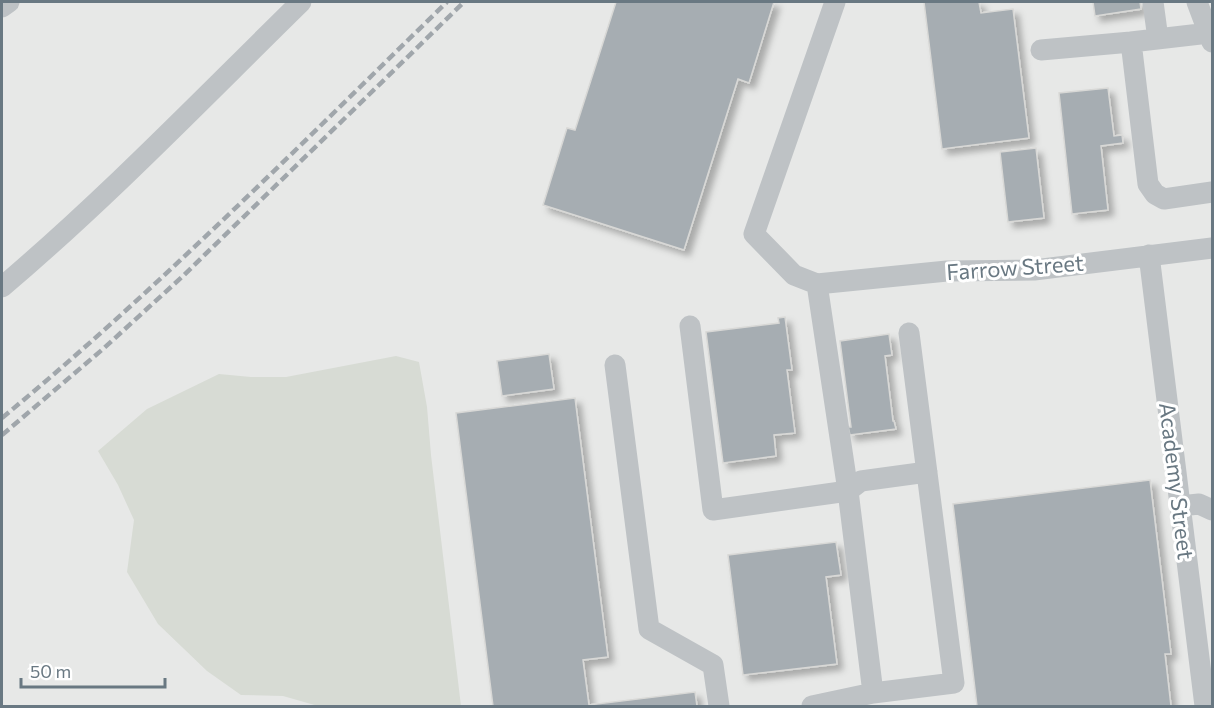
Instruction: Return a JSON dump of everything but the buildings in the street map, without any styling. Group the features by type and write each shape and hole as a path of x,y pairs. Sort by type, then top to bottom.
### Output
{"street":[{"path":"2,7 9,2"},
{"path":"2,287 147,154 301,2"},
{"path":"835,2 754,234 794,275 817,284 848,491 873,693"},
{"path":"1153,2 1158,39"},
{"path":"1041,50 1158,39 1211,38 1197,2"},
{"path":"1131,42 1148,184 1155,194 1164,199 1212,192"},
{"name":"Farrow Street","path":"817,284 947,271 1034,270 1212,248"},
{"name":"Academy Street","path":"1149,255 1180,506 1207,695"},
{"path":"690,326 713,510 848,491 861,481 927,472"},
{"path":"812,706 873,693 954,683 909,333"},
{"path":"615,365 649,629 713,665 719,706"},
{"path":"1180,506 1199,504 1212,510"}],"shaded area":[{"path":"2,2 1212,2 1212,706 2,706"},
{"path":"396,356 419,362 427,407 461,706 318,706 283,696 241,695 207,671 158,624 127,572 134,520 118,485 98,451 147,409 219,374 286,377"}],"railway":[{"path":"2,418 117,319 173,267 447,2"},
{"path":"2,435 103,349 183,276 464,2"}]}
